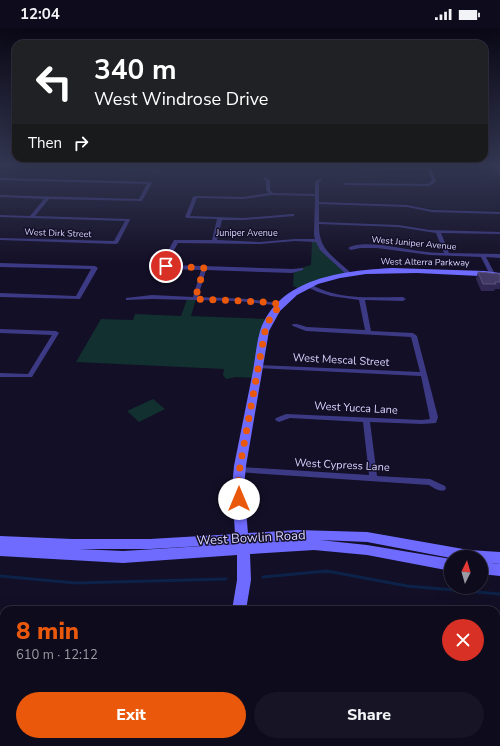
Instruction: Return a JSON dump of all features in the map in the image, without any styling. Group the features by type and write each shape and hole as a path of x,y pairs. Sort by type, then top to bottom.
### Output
{"street":[{"path":"0,216 31,217 48,198"},
{"path":"64,198 140,200 141,198"},
{"path":"195,198 187,217 244,219 292,215"},
{"path":"219,198 247,198"},
{"path":"317,198 318,241 322,249 349,274"},
{"path":"317,203 407,206 432,211 500,213"},
{"name":"West Dirk Street","path":"0,239 116,243 128,220 31,217"},
{"path":"214,241 220,218"},
{"path":"317,223 398,226 438,231 500,233"},
{"path":"438,231 447,254"},
{"name":"Juniper Avenue","path":"204,268 166,266 164,264 176,241 260,243 295,240 318,241"},
{"name":"West Juniper Avenue","path":"351,248 388,247 420,253 500,256"},
{"path":"483,256 496,274"},
{"path":"0,265 95,268 78,298 0,295"},
{"path":"195,299 204,268 301,270"},
{"name":"West Alterra Parkway","path":"240,606 245,571 238,486 258,366 267,324 270,318 287,299 309,286 349,274 387,270 496,274"},
{"path":"309,286 329,295 362,298 403,299"},
{"path":"128,299 139,297 281,304"},
{"path":"362,298 368,332"},
{"path":"295,325 306,329 413,335 415,337 424,374"},
{"path":"0,331 56,333 30,376 0,375"},
{"name":"West Mescal Street","path":"258,366 424,374"},
{"name":"West Yucca Lane","path":"279,420 290,416 422,422 433,421 434,417 424,374"},
{"path":"366,419 373,478"},
{"name":"West Cypress Lane","path":"240,470 430,482 442,488"},
{"name":"West Bowlin Road","path":"0,551 103,557 178,555 298,535 367,537 469,556 500,558"},
{"name":"West Bowlin Road","path":"0,541 111,544 331,546 367,550 444,564"},
{"path":"488,569 500,570"}],"green space":[{"path":"312,241 318,241 349,274 335,277 302,290 293,286 294,270 311,265"},
{"path":"187,299 196,299 191,316 269,319 256,378 236,377 226,379 223,375 224,369 76,362 101,319 133,320 135,314 181,316"},
{"path":"153,399 165,409 139,422 127,411"}],"building":[{"path":"478,272 500,274 500,282 495,282 496,284 483,284"}],"waterway":[{"path":"263,577 327,571 407,586 500,594"},
{"path":"321,572 330,572"},
{"path":"0,576 75,583 226,579"}],"route":[{"path":"166,266 204,268 195,299 281,304 270,318 265,331 240,466 238,486 239,499"}]}
